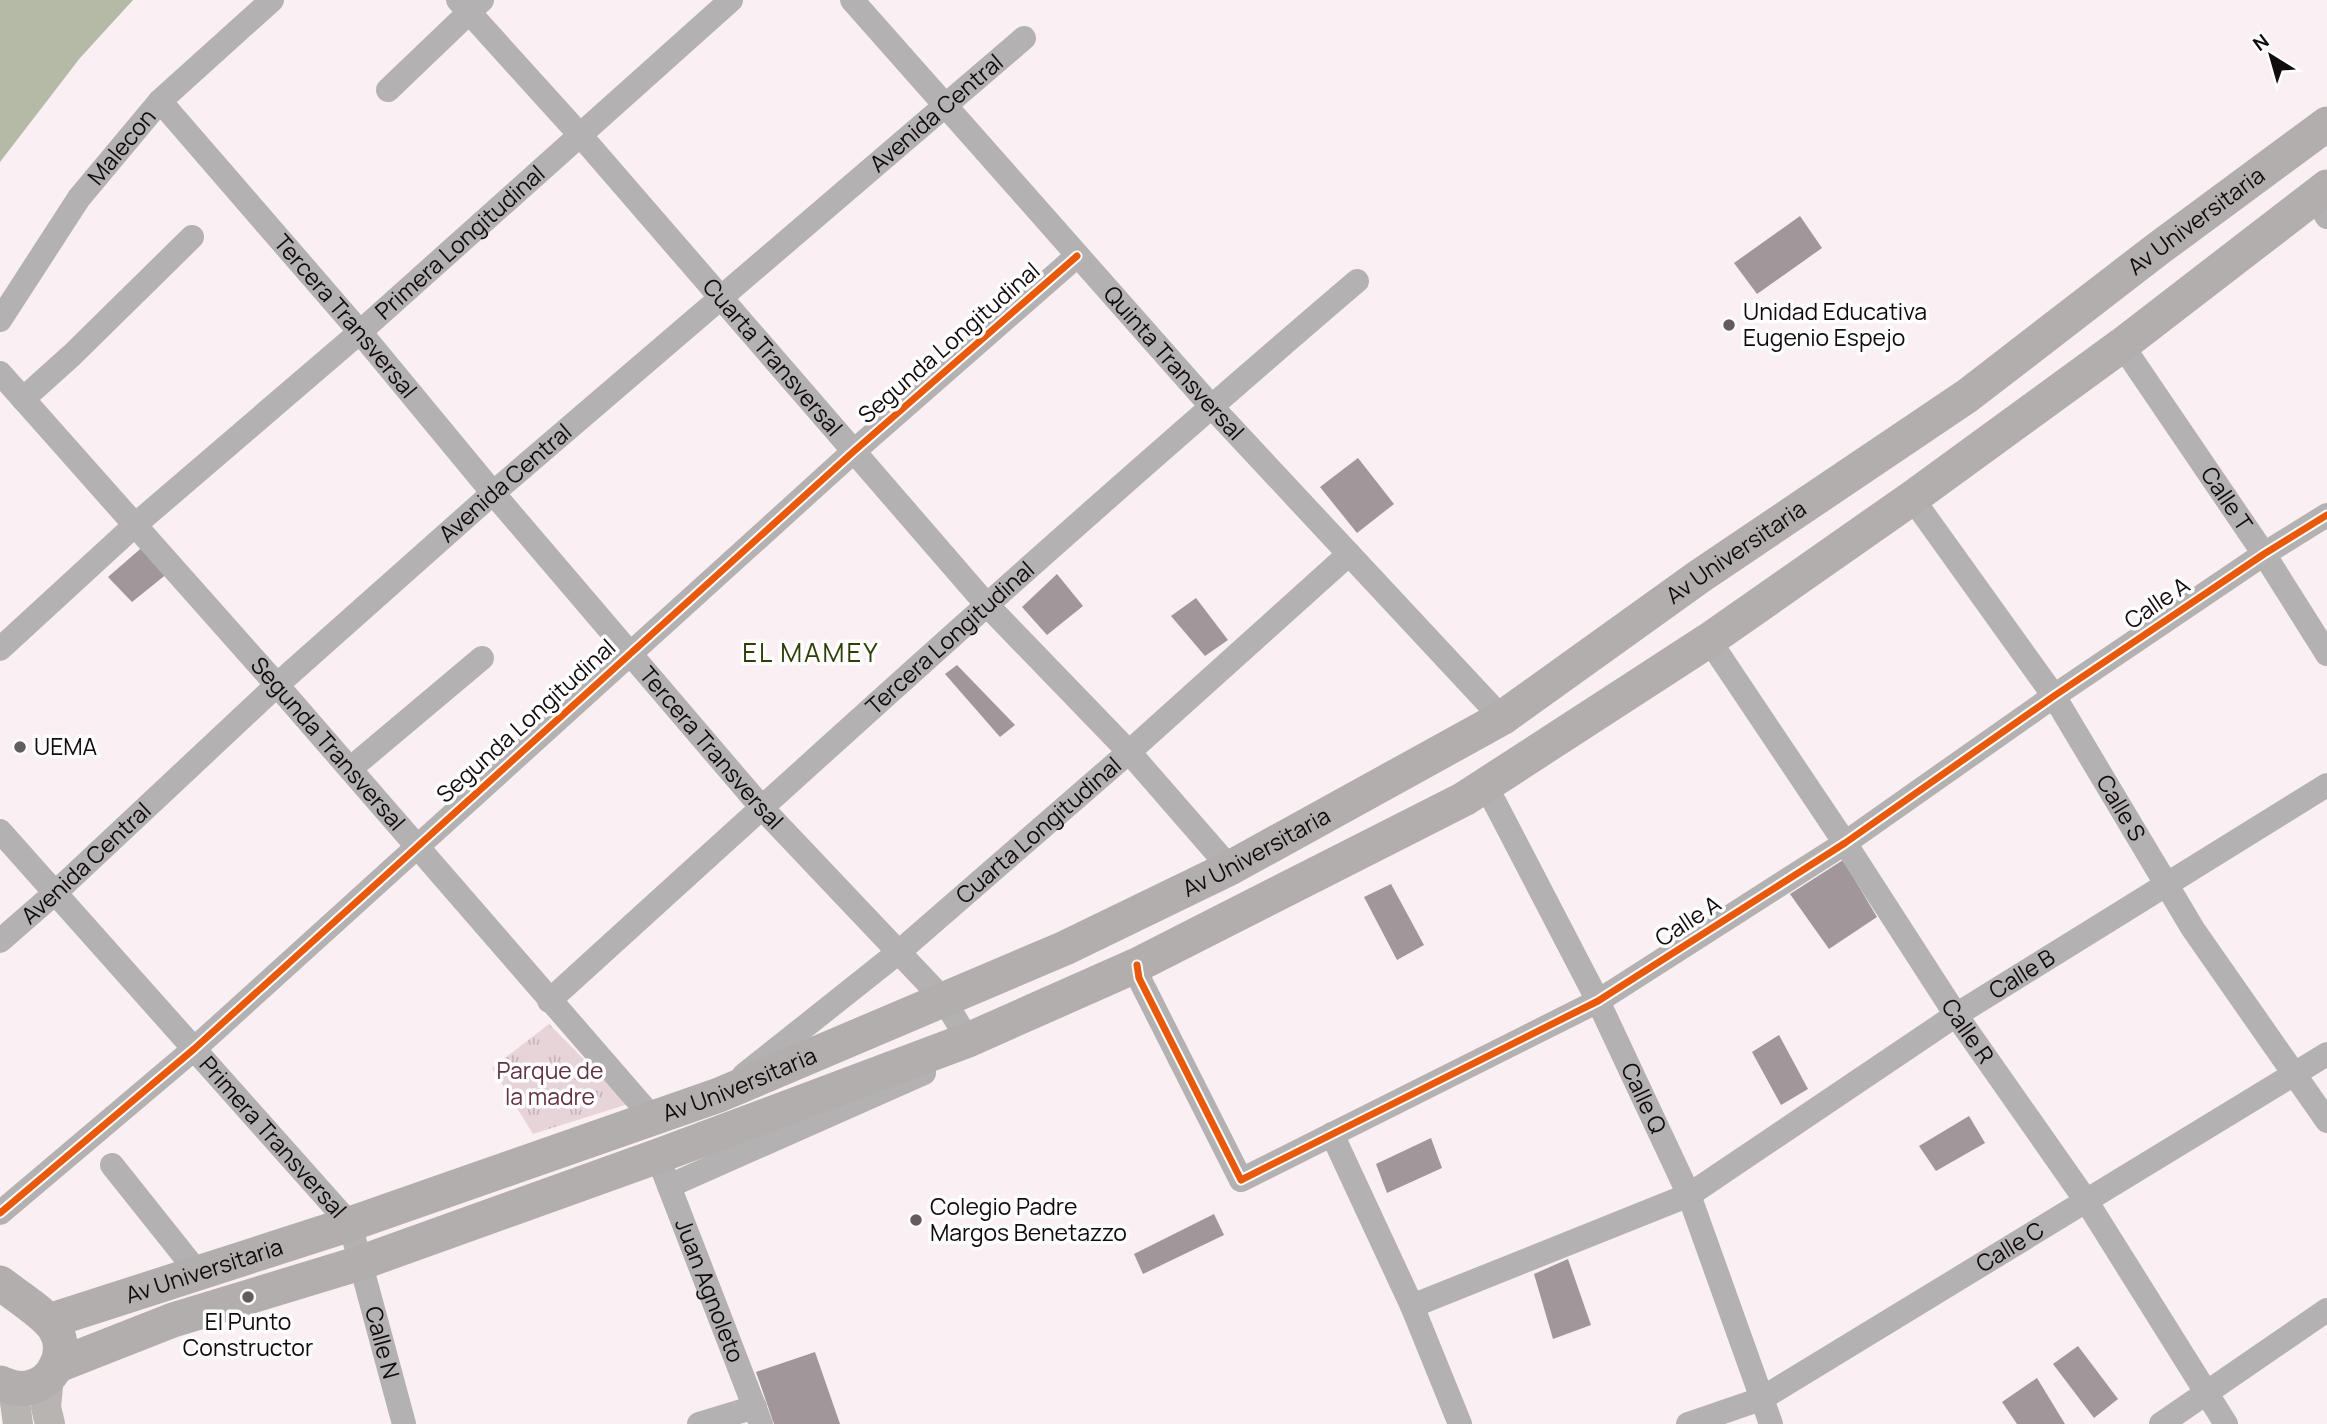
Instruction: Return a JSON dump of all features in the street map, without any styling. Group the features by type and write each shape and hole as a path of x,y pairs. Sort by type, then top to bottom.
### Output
{"highway":[{"name":"Av Universitaria","path":"0,1315 18,1309 43,1317 198,1273 350,1224 719,1095 1065,948 1230,868 1502,718 1700,576 1967,396 2128,271 2327,124"},
{"name":"Av Universitaria","path":"3,1384 26,1388 39,1384 53,1371 173,1320 663,1171 968,1040 1138,971 1484,787 1709,640 1912,498 2323,200"},
{"path":"1967,396 1999,436"},
{"path":"0,1283 43,1317 56,1331 60,1354 53,1371"}],"main road":[{"path":"50,1424 46,1406 53,1371"},
{"path":"3,1384 18,1424"}],"street":[{"name":"Malecon","path":"0,320 79,198 160,101 272,0"},
{"name":"Primera Longitudinal","path":"0,649 135,525 360,332 731,0"},
{"name":"Quinta Transversal","path":"852,0 1211,406 1502,718"},
{"name":"Cuarta Transversal","path":"470,4 720,298 986,604 1129,752 1230,868"},
{"path":"388,90 470,4"},
{"name":"Avenida Central","path":"0,941 278,685 493,493 1024,38"},
{"name":"Tercera Transversal","path":"160,101 360,332 493,493 762,808 944,1000 968,1040"},
{"path":"23,399 72,355 192,237"},
{"name":"Segunda Longitudinal","path":"0,1213 194,1049 853,452 1077,256"},
{"name":"Tercera Longitudinal","path":"549,1001 986,604 1357,281"},
{"name":"Calle T","path":"2122,345 2264,554 2327,654"},
{"name":"Segunda Transversal","path":"0,373 278,685 652,1117"},
{"name":"Calle S","path":"1912,498 2054,696 2193,929 2327,1121"},
{"name":"Calle A","path":"1138,971 1241,1180 1598,1001 1845,843 2054,696 2264,554 2327,515"},
{"name":"Cuarta Longitudinal","path":"719,1095 900,951 1129,752 1349,554"},
{"name":"Calle R","path":"1709,640 1845,843 1956,1016 2087,1202 2226,1424"},
{"path":"350,769 482,658"},
{"name":"Calle B","path":"1412,1306 1689,1195 1956,1016 2327,785"},
{"name":"Calle Q","path":"1484,787 1495,803 1598,1001 1689,1195 1771,1424"},
{"name":"Primera Transversal","path":"0,831 350,1224 360,1263"},
{"path":"663,1171 1138,971"},
{"name":"Calle C","path":"1688,1424 1761,1399 2327,1054"},
{"path":"1332,1134 1412,1306 1460,1424"},
{"path":"112,1165 198,1273"},
{"name":"Juan Agnoleto","path":"663,1171 758,1415"},
{"name":"Calle N","path":"360,1263 404,1424"},
{"path":"2161,1424 2327,1310"},
{"path":"699,1424 758,1415"}],"green space":[{"name":"Parque de la madre","path":"549,1024 628,1104 533,1134 492,1068"}],"shaded area":[{"path":"0,0 133,0 80,58 0,162"}],"building":[{"path":"1800,216 1822,248 1757,294 1734,263"},
{"path":"1358,458 1394,504 1357,533 1320,487"},
{"path":"146,544 168,573 132,602 108,577"},
{"path":"1057,574 1083,606 1047,635 1022,607"},
{"path":"1196,598 1228,640 1205,656 1171,616"},
{"path":"957,665 1015,725 1000,737 945,674"},
{"path":"1843,860 1877,917 1829,949 1790,894"},
{"path":"1391,884 1424,945 1397,960 1364,897"},
{"path":"1779,1035 1808,1089 1781,1105 1752,1052"},
{"path":"1969,1116 1985,1143 1936,1171 1919,1146"},
{"path":"1431,1138 1442,1168 1387,1193 1376,1164"},
{"path":"1214,1214 1224,1235 1143,1274 1134,1254"},
{"path":"1568,1259 1591,1325 1553,1339 1534,1274"},
{"path":"2078,1346 2118,1399 2094,1418 2053,1364"},
{"path":"815,1352 840,1424 774,1424 756,1372"},
{"path":"2037,1378 2065,1424 2017,1424 2002,1402"}],"cycle path":[{"path":"0,1213 194,1049 853,452 1077,256"},
{"path":"1137,965 1139,978 1241,1180 1598,1001 1845,843 2054,696 2264,554 2327,515"}],"place":[{"name":"Unidad Educativa Eugenio Espejo","path":"1729,325"},
{"name":"UEMA","path":"20,747"},
{"name":"Colegio Padre Margos Benetazzo","path":"916,1220"},
{"name":"El Punto Constructor","path":"248,1297"}],"district":[{"name":"EL MAMEY","path":"811,653"}]}
